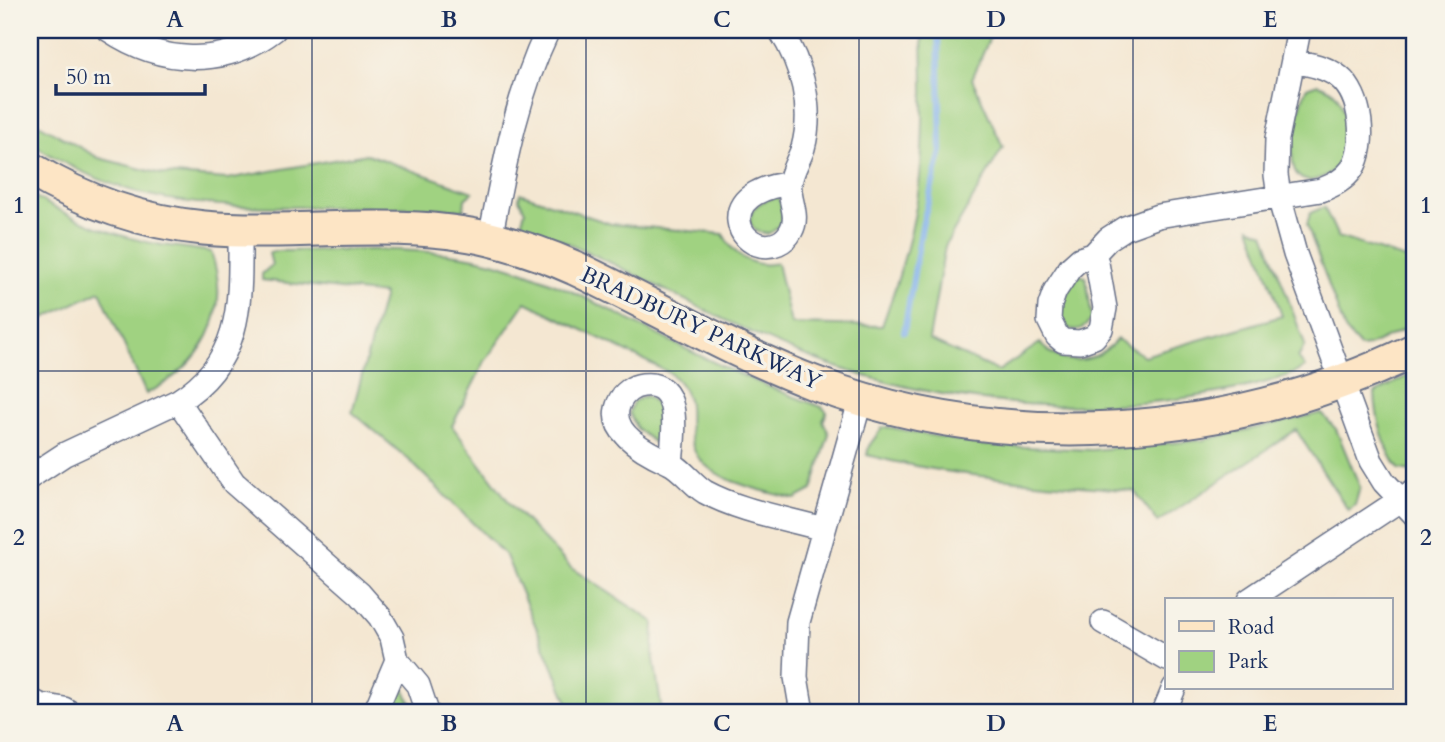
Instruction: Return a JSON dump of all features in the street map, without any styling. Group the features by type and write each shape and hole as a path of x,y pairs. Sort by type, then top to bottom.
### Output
{"street":[{"path":"108,30 140,48 153,52 204,58 237,51 274,30"},
{"path":"490,239 515,113 548,30"},
{"path":"780,30 799,67 807,105 803,148 790,184"},
{"path":"1252,598 1410,501 1384,482 1371,461 1294,254 1279,196 1276,175 1277,139 1298,30"},
{"path":"1093,255 1108,239 1145,219 1307,193 1334,185 1351,169 1359,148 1354,97 1340,78 1328,71 1293,61"},
{"name":"BRADBURY PARKWAY","path":"30,169 62,187 125,212 162,222 240,230 424,230 490,239 552,258 761,362 816,384 909,411 987,424 1113,428 1223,414 1302,395 1415,350"},
{"path":"30,477 65,454 178,401 194,391 208,375 218,362 234,330 241,298 240,230"},
{"path":"803,712 796,677 796,637 800,608 861,398"},
{"path":"178,401 234,483 372,607 387,627 397,660 418,685 427,712"},
{"path":"671,463 708,493 747,508 823,529"},
{"path":"1103,622 1165,658"},
{"path":"374,712 397,660"},
{"path":"1164,712 1173,690"},
{"path":"37,706 69,712"}],"green space":[{"path":"922,30 993,30 972,79 1003,147 945,246 929,340 998,371 1040,343 1058,357 1079,360 1099,354 1117,339 1144,356 1282,316 1250,227 1264,233 1305,345 1298,358 1305,367 1276,379 1236,389 1117,405 1026,404 935,393 891,383 804,355 733,324 593,254 521,224 525,211 519,199 520,193 611,224 723,234 732,248 745,259 760,264 777,263 791,324 882,326 904,257 919,186 923,128"},
{"path":"1318,84 1333,91 1338,98 1347,130 1346,152 1340,164 1333,170 1325,176 1309,180 1302,179 1296,173 1293,145 1306,88"},
{"path":"30,119 99,158 161,174 227,179 367,154 473,192 465,199 464,210 241,206 169,199 135,192 66,164 30,142"},
{"path":"30,194 77,219 111,232 162,245 211,252 217,275 215,317 208,336 197,353 166,382 146,394 100,291 30,325"},
{"path":"778,197 782,208 780,224 767,234 756,231 750,223 752,212 763,202"},
{"path":"1324,207 1338,237 1415,262 1415,324 1369,346 1360,347 1345,330 1307,225 1310,213"},
{"path":"430,252 505,265 575,293 704,358 822,407 827,412 823,421 829,434 812,490 795,499 737,483 709,468 699,459 690,436 686,392 670,373 526,302 485,361 452,426 512,506 571,568 654,622 653,653 662,712 572,712 506,556 408,459 352,412 384,294 262,280 262,274 272,265 269,253"},
{"path":"1079,275 1086,277 1092,319 1083,328 1073,330 1065,327 1061,313 1067,293"},
{"path":"1415,372 1415,470 1412,471 1399,469 1389,452 1379,423 1375,393"},
{"path":"644,396 649,397 660,408 660,440 655,443 637,429 629,413 633,402"},
{"path":"1321,413 1336,429 1360,487 1355,505 1348,510 1296,430 1158,522 1134,491 966,474 867,455 869,446 882,428 888,427 981,445 1092,450 1203,440"},
{"path":"404,688 415,712 386,712 400,689"}],"waterway":[{"path":"904,332 922,226 941,151 938,30"}]}
